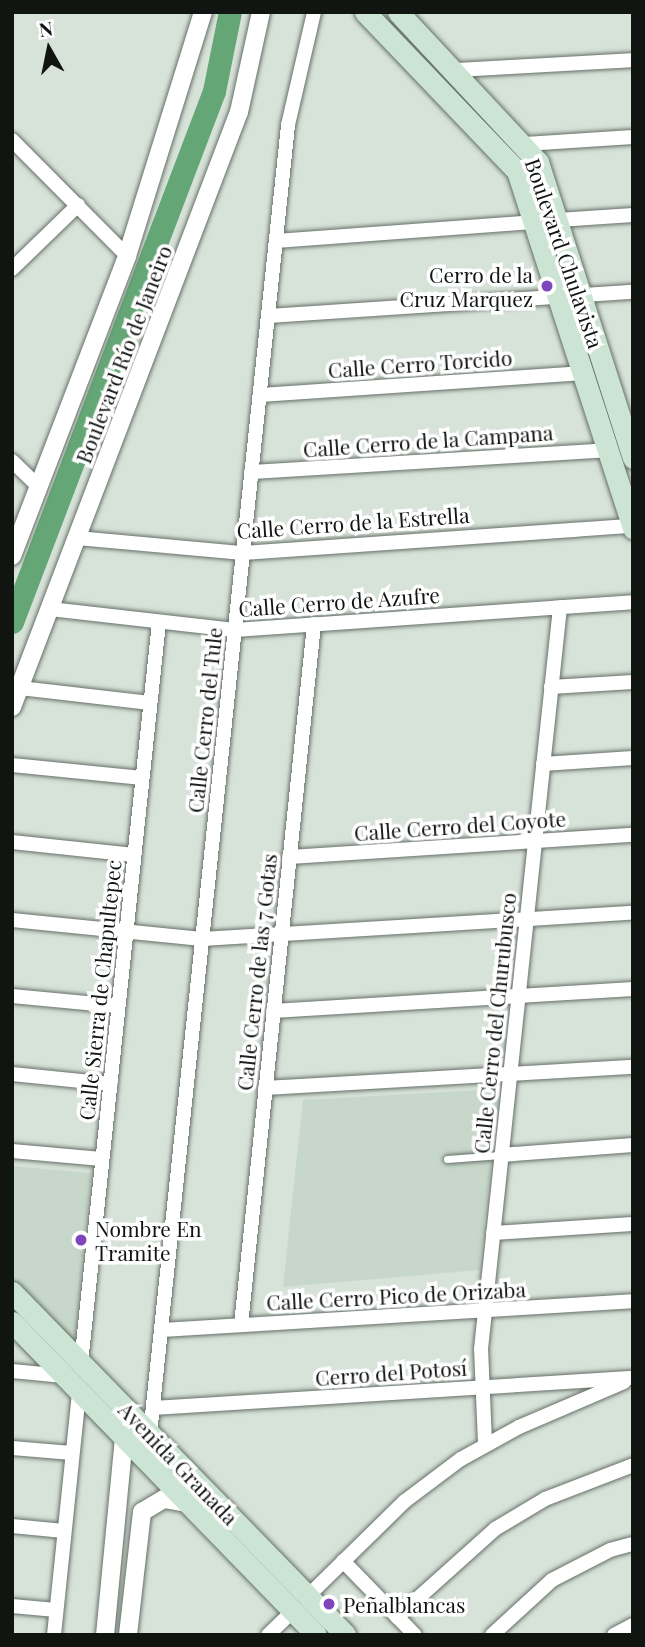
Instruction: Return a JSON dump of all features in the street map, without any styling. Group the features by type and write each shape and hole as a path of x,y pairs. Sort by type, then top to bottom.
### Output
{"main road":[{"name":"Boulevard Chulavista","path":"365,12 510,160 525,187 632,527"},
{"name":"Boulevard Chulavista","path":"398,12 526,144 538,162 632,452"},
{"name":"Avenida Granada","path":"12,1292 75,1377 124,1437 187,1503 300,1603 345,1635"},
{"name":"Avenida Granada","path":"12,1322 75,1377 150,1434 300,1603 316,1635"}],"street":[{"name":"Boulevard Río de Janeiro","path":"12,556 127,256 203,12"},
{"name":"Boulevard Río de Janeiro","path":"12,708 239,112 261,12"},
{"name":"Calle Cerro del Tule","path":"150,1434 288,125 314,12"},
{"path":"455,71 633,60"},
{"path":"526,144 633,137"},
{"path":"12,139 127,256"},
{"path":"12,162 24,151"},
{"path":"12,269 78,205"},
{"path":"558,220 633,215"},
{"path":"276,241 536,222"},
{"path":"268,316 633,292"},
{"name":"Calle Cerro Torcido","path":"260,395 584,373"},
{"name":"Calle Cerro de la Campana","path":"251,472 608,450"},
{"path":"12,461 39,487"},
{"name":"Calle Cerro de la Estrella","path":"77,538 243,552 632,527"},
{"name":"Calle Cerro de Azufre","path":"50,609 235,630 633,602"},
{"name":"Calle Cerro del Churubusco","path":"485,1443 482,1387 485,1310 560,607"},
{"name":"Calle Sierra de Chapultepec","path":"54,1635 72,1453 75,1377 102,1159 159,622"},
{"name":"Calle Cerro de las 7 Gotas","path":"241,1325 314,624"},
{"path":"551,687 633,682"},
{"path":"20,688 150,702"},
{"path":"543,764 633,758"},
{"path":"12,765 142,778"},
{"name":"Calle Cerro del Coyote","path":"289,857 633,835"},
{"path":"12,842 134,855"},
{"path":"12,920 202,939 633,913"},
{"path":"273,1011 633,989"},
{"path":"12,996 118,1006"},
{"path":"265,1088 633,1067"},
{"path":"12,1074 110,1084"},
{"path":"501,1155 633,1145"},
{"path":"12,1151 102,1159"},
{"path":"493,1233 633,1224"},
{"name":"Calle Cerro Pico de Orizaba","path":"161,1330 633,1301"},
{"path":"12,1371 75,1377"},
{"path":"268,1635 405,1501 485,1443 633,1378"},
{"name":"Cerro del Potosí","path":"153,1408 633,1378"},
{"path":"105,1635 124,1437"},
{"path":"12,1448 72,1453"},
{"path":"397,1617 495,1529 545,1499 633,1465"},
{"path":"128,1635 142,1512 164,1499 187,1503"},
{"path":"12,1526 64,1531"},
{"path":"492,1635 552,1580 610,1550 633,1544"},
{"path":"342,1561 415,1635"},
{"path":"12,1606 56,1610"},
{"path":"614,1635 633,1625"}],"lane":[{"path":"447,1160 501,1155"}],"shaded area":[{"path":"499,1089 479,1270 283,1287 303,1100"},
{"path":"12,1166 91,1173 74,1343 12,1279"}],"waterway":[{"path":"12,622 214,91 230,12"}],"place":[{"name":"Cerro de la Cruz Marquez","path":"547,286"},
{"name":"Nombre En Tramite","path":"81,1240"},
{"name":"Peñalblancas","path":"329,1604"}]}
